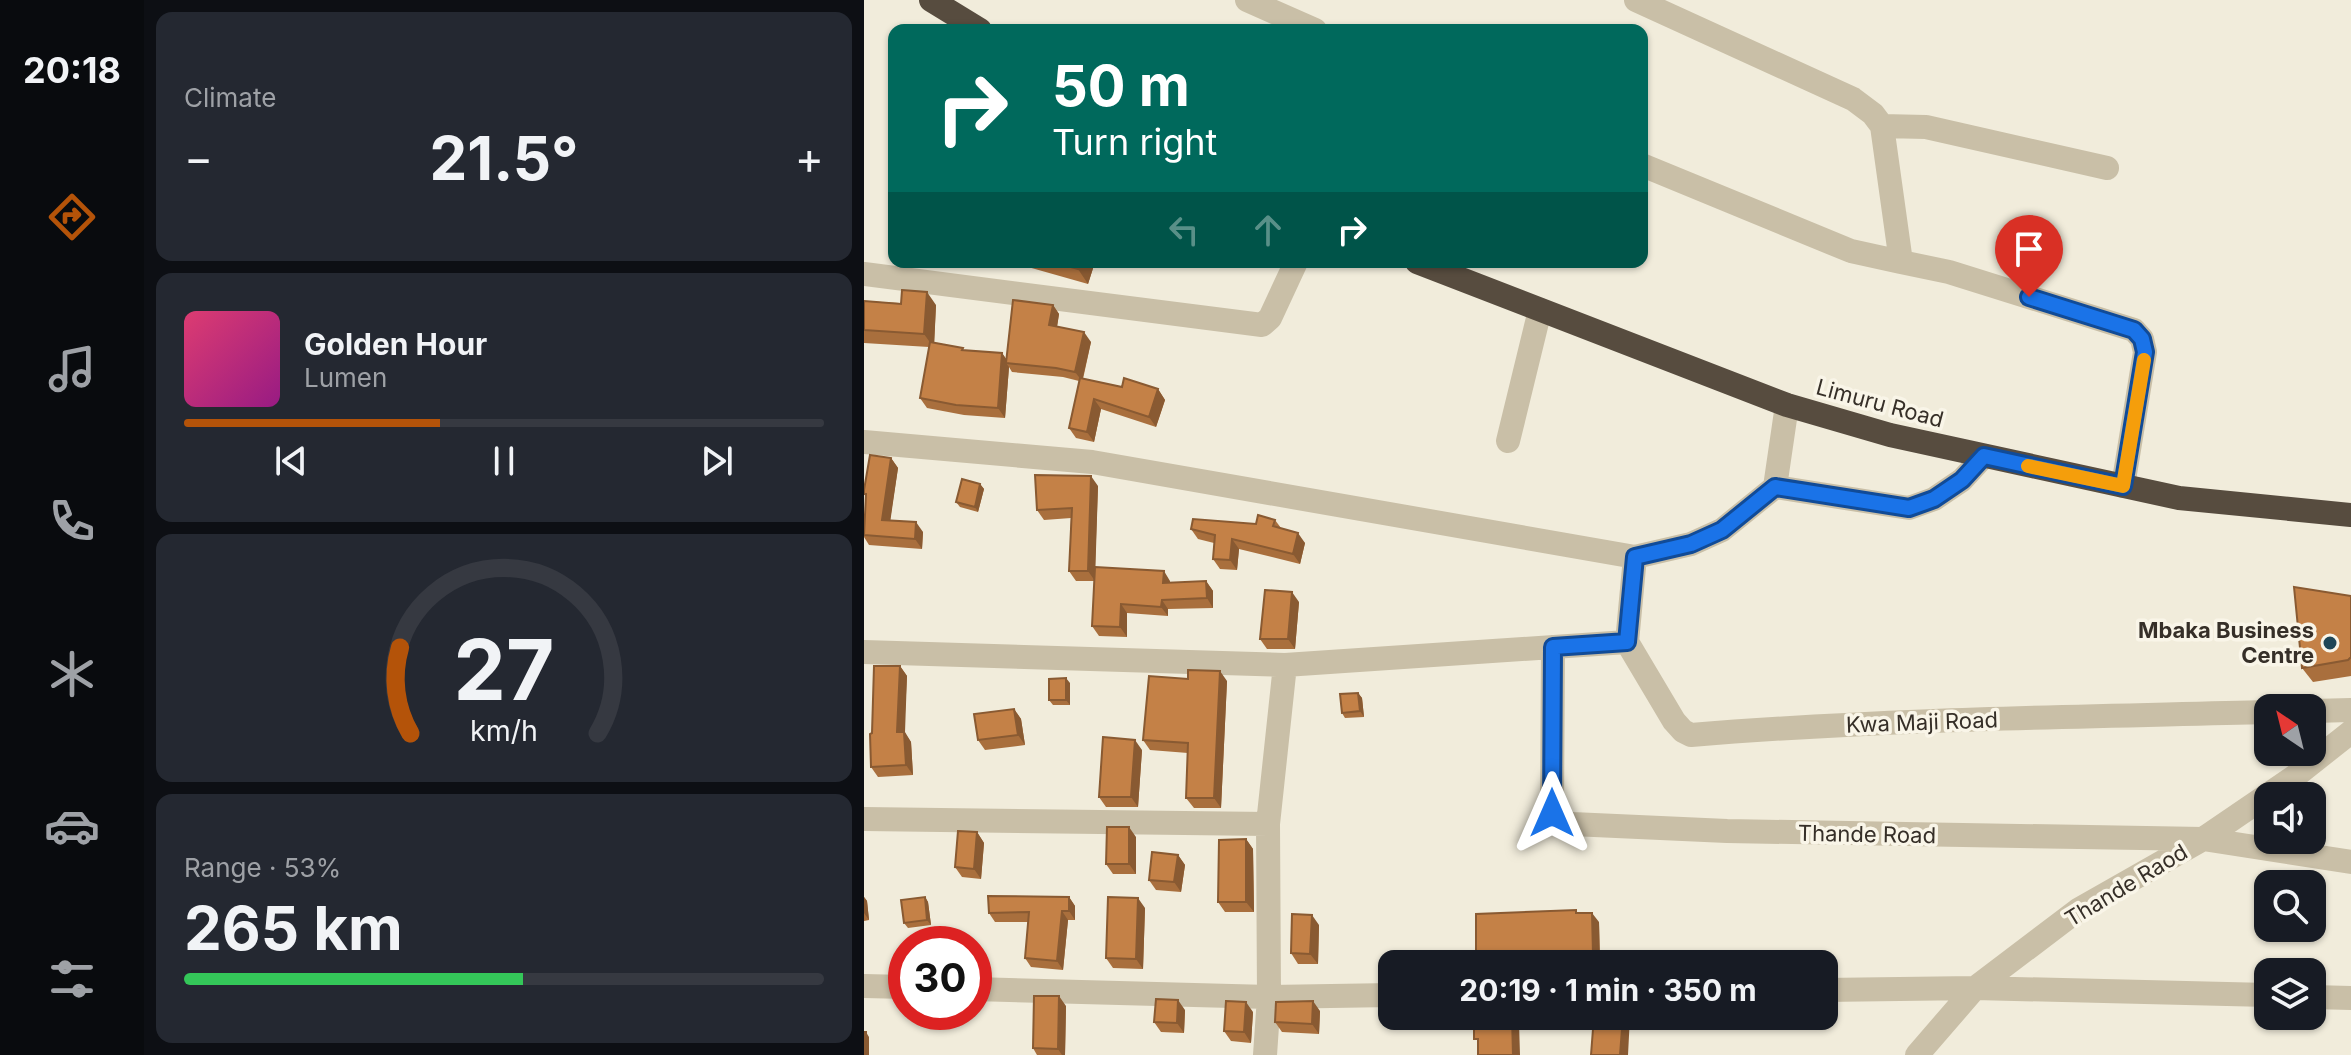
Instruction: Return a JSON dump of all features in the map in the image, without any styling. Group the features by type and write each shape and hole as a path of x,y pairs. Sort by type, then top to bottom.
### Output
{"highway":[{"path":"931,0 970,24"},
{"name":"Limuru Road","path":"1432,268 1787,405 1890,435 2179,498 2351,515"}],"street":[{"path":"1247,0 1301,24"},
{"path":"1636,0 1853,99 1873,114 1882,126 1901,262"},
{"path":"1882,126 1926,127 2107,168"},
{"path":"1648,167 1851,251 1949,272 2134,330 2142,339 2145,352 2123,486"},
{"path":"864,274 1262,325 1270,318 1293,268"},
{"path":"1508,441 1540,310"},
{"path":"864,442 1092,462 1635,557 1691,544 1722,530 1775,487 1787,405"},
{"path":"1775,487 1909,508 1934,499 1962,480 1984,456"},
{"path":"864,652 1285,665 1627,642 1635,557"},
{"name":"Kwa Maji Road","path":"1627,642 1674,721 1691,735 1942,720 2254,712"},
{"name":"Thande Road","path":"1553,647 1552,813 1559,821 1727,831 2203,839 2351,862"},
{"path":"1265,1055 1269,997 1268,824 1285,665"},
{"path":"2326,711 2351,710"},
{"name":"Thande Raod","path":"1917,1055 1975,988 2078,910 2203,839 2294,777 2351,732"},
{"path":"864,819 1268,824"},
{"path":"864,986 888,987"},
{"path":"1838,990 1975,988 2254,995"},
{"path":"992,989 1269,997 1378,995"},
{"path":"2326,997 2351,998"}],"building":[{"path":"902,290 927,292 924,334 864,330 864,301 901,304"},
{"path":"1013,300 1053,305 1049,325 1084,332 1075,372 1006,363"},
{"path":"930,342 962,350 1002,353 998,408 920,398"},
{"path":"1080,378 1122,387 1124,378 1158,389 1149,417 1094,399 1087,432 1069,428"},
{"path":"870,455 891,458 882,520 916,522 915,539 864,535 864,490"},
{"path":"1035,475 1091,476 1088,571 1069,571 1072,508 1037,510"},
{"path":"962,479 980,484 975,507 956,502"},
{"path":"1258,515 1275,520 1273,526 1298,533 1293,554 1232,539 1230,560 1213,559 1215,535 1191,529 1193,519 1256,524"},
{"path":"1095,567 1164,571 1163,583 1206,581 1207,598 1162,600 1161,607 1121,604 1120,627 1092,626"},
{"name":"Mbaka Business Centre","path":"2294,587 2351,596 2351,657 2348,660 2302,668"},
{"path":"1265,590 1292,592 1288,639 1260,639"},
{"path":"874,666 900,666 897,732 904,732 906,765 871,767"},
{"path":"1188,670 1220,671 1214,798 1186,798 1188,743 1143,740 1149,676 1188,679"},
{"path":"1066,678 1066,700 1049,700 1049,679"},
{"path":"1358,693 1360,711 1342,713 1340,694"},
{"path":"1014,709 1018,735 978,740 974,714"},
{"path":"1103,737 1135,740 1131,797 1099,797"},
{"path":"1107,827 1129,827 1129,864 1106,864"},
{"path":"958,831 977,832 974,869 955,867"},
{"path":"1246,839 1246,902 1218,902 1219,840"},
{"path":"1152,852 1178,855 1174,882 1149,880"},
{"path":"988,896 1069,897 1069,911 1062,911 1057,961 1025,958 1029,912 989,913"},
{"path":"925,897 927,920 904,923 901,900"},
{"path":"1108,897 1138,898 1136,959 1106,958"},
{"path":"1576,910 1576,913 1592,913 1593,950 1476,950 1476,914"},
{"path":"1292,914 1312,915 1310,954 1291,953"},
{"path":"1034,996 1059,996 1058,1049 1033,1048"},
{"path":"1156,999 1178,1000 1177,1023 1154,1022"},
{"path":"1226,1001 1246,1002 1244,1032 1224,1031"},
{"path":"1313,1001 1312,1024 1275,1022 1276,1002"},
{"path":"1474,1030 1512,1030 1513,1055 1478,1055 1478,1039 1474,1039"},
{"path":"1593,1030 1622,1030 1620,1055 1591,1055"}],"slow traffic":[{"path":"2028,466 2123,486 2144,360"}],"place":[{"name":"Mbaka Business Centre","path":"2330,643"}],"route":[{"path":"1552,813 1553,647 1627,642 1635,557 1702,540 1722,530 1775,487 1909,508 1934,499 1962,480 1984,456 2123,486 2145,352 2142,339 2134,330 2029,297"}]}
